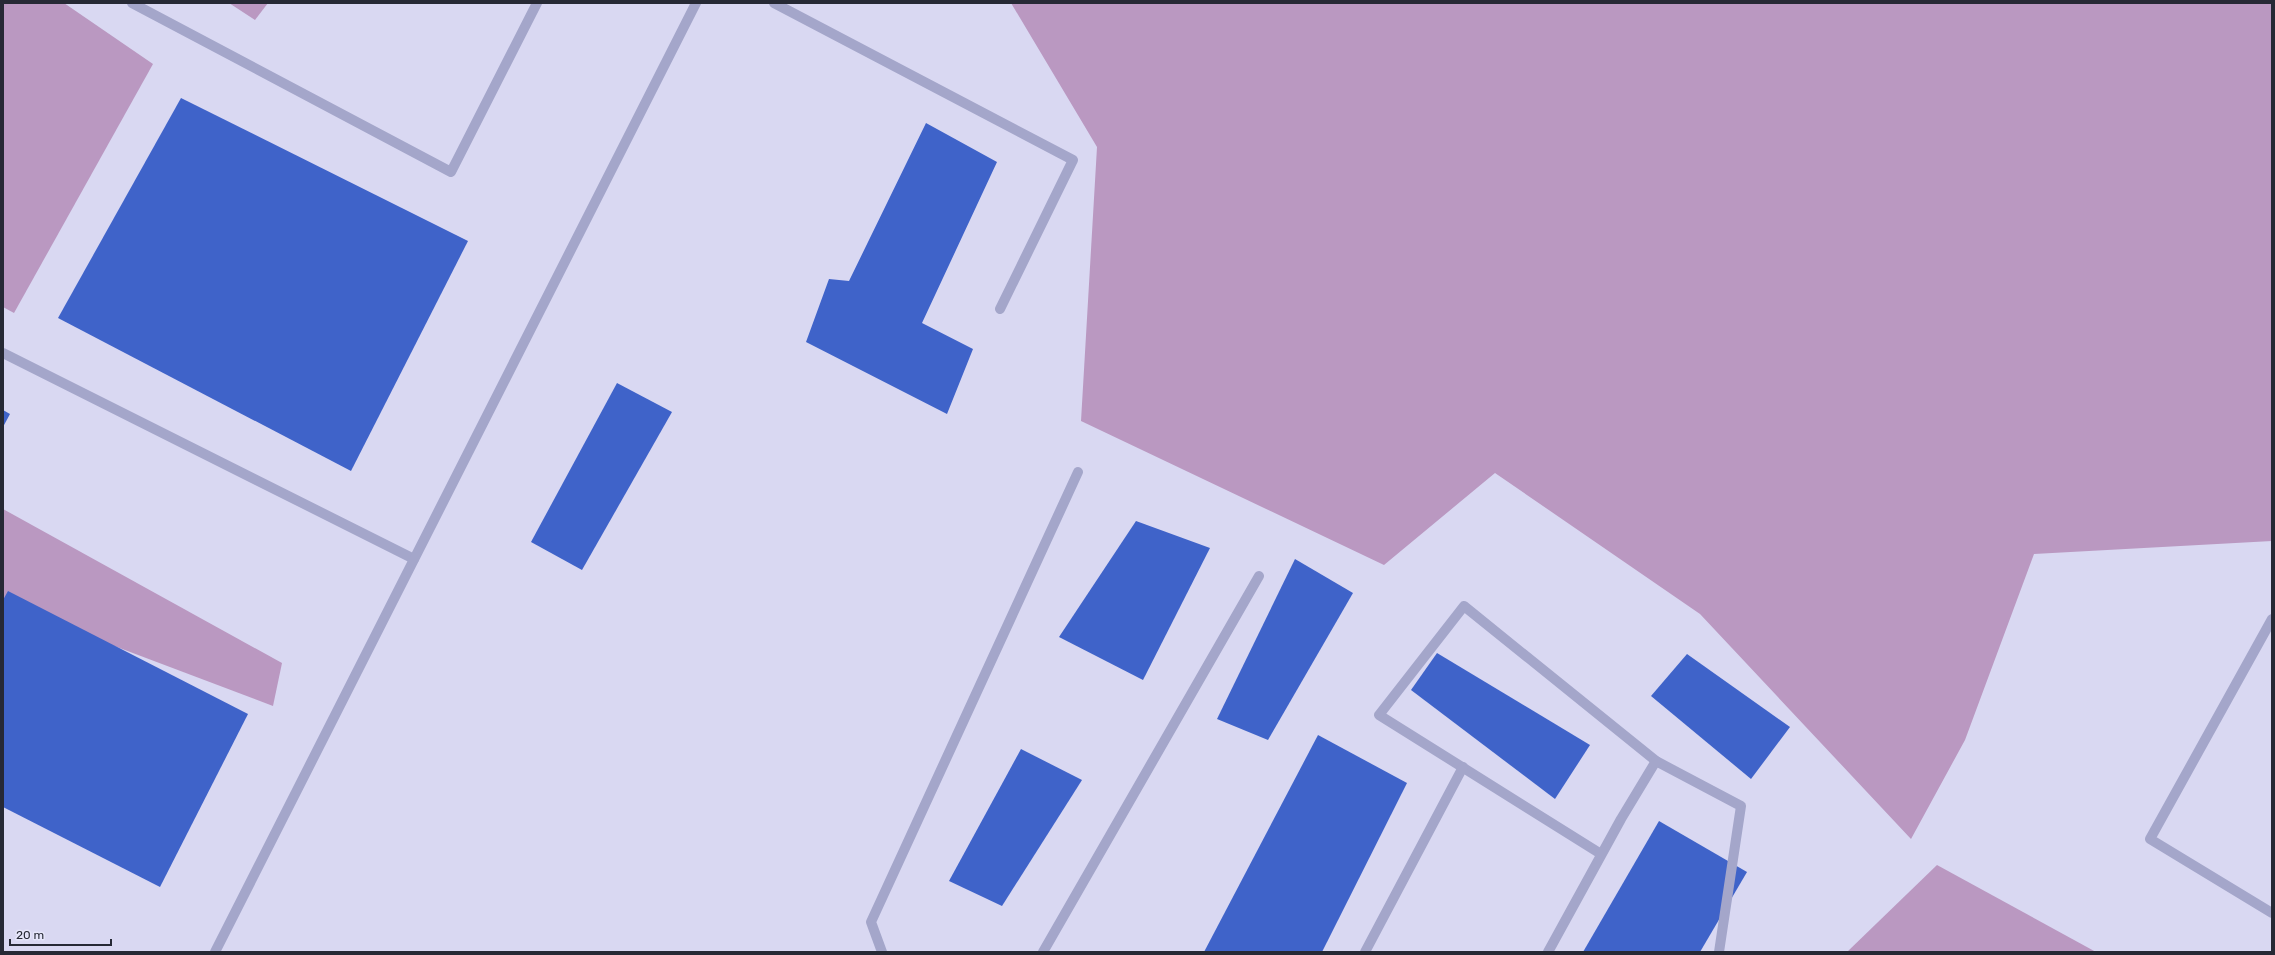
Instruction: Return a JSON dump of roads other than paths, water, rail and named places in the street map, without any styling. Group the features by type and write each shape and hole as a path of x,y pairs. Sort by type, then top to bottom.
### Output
{"street":[{"path":"132,3 451,172 536,3"},
{"path":"215,952 696,3"},
{"path":"774,3 1073,160 1000,308"},
{"path":"3,353 414,559"},
{"path":"882,952 871,922 1078,472"},
{"path":"1044,952 1259,576"},
{"path":"1601,854 1380,715 1464,606 1656,762 1741,806 1719,952"},
{"path":"2272,619 2150,839 2272,913"},
{"path":"1548,952 1601,854 1656,762"},
{"path":"1365,952 1463,767"}]}
